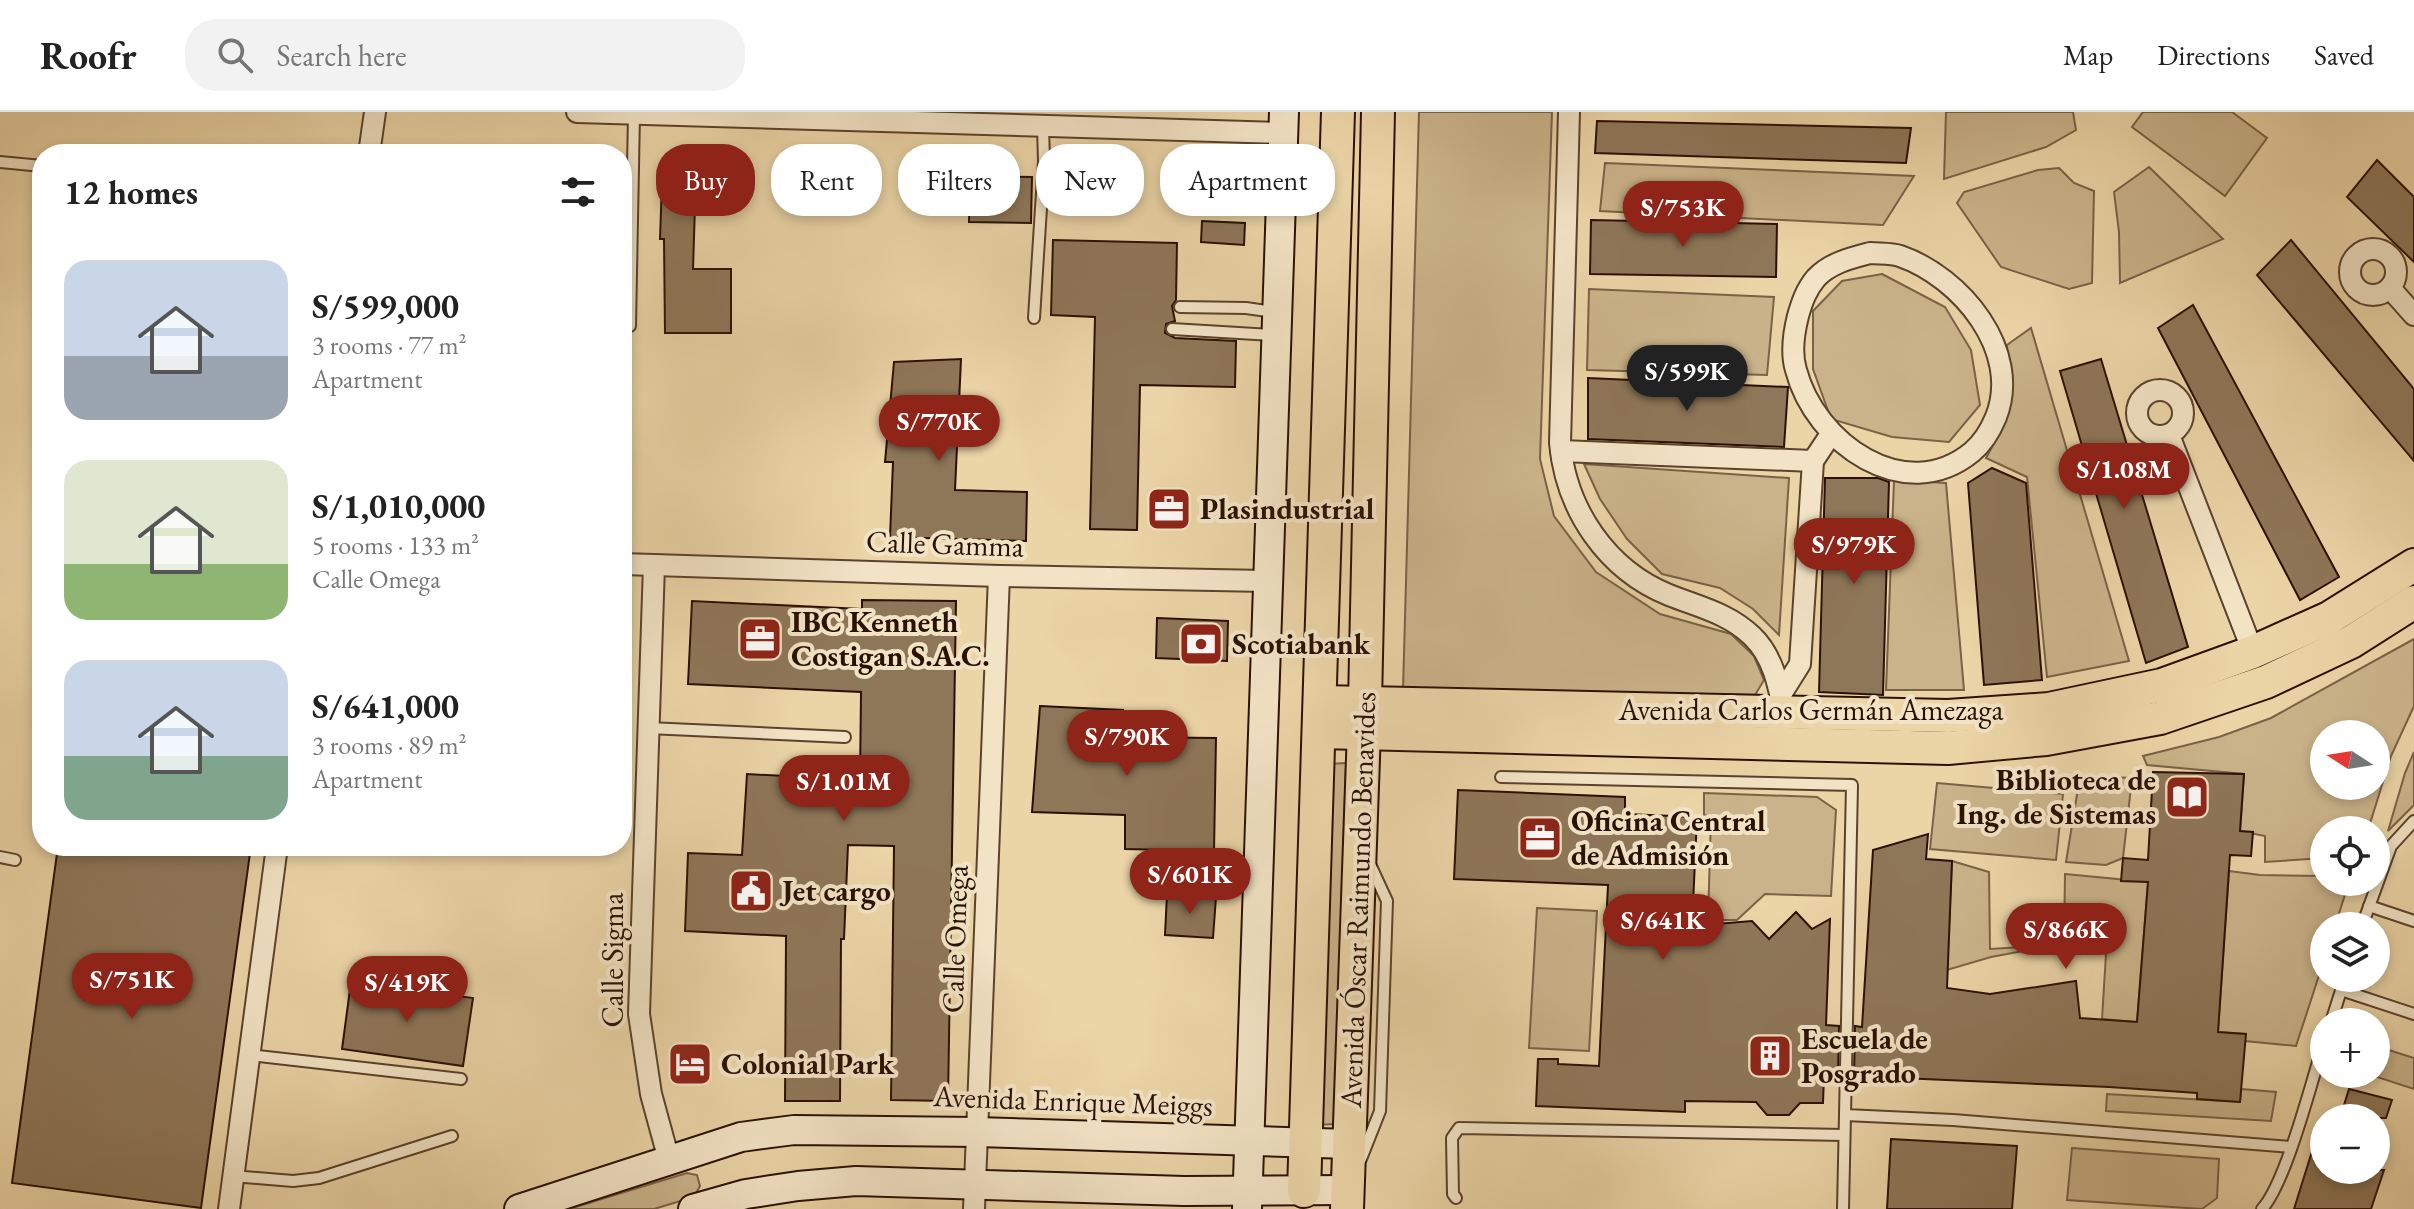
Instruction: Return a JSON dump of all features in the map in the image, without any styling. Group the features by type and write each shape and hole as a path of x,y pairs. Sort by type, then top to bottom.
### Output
{"main road":[{"name":"Avenida Óscar Raimundo Benavides","path":"1304,1191 1338,112"},
{"name":"Avenida Óscar Raimundo Benavides","path":"1348,1200 1364,717 1378,112"},
{"path":"1247,1200 1283,123"},
{"name":"Avenida Carlos Germán Amezaga","path":"1320,717 1782,705 1948,716 2049,709 2162,685 2253,652 2329,618 2414,565"},
{"name":"Avenida Carlos Germán Amezaga","path":"1364,717 1948,748 2046,739 2160,718 2266,682 2351,642 2414,602"},
{"name":"Avenida Enrique Meiggs","path":"519,1209 741,1137 794,1130 977,1132 1349,1144"},
{"path":"693,1209 746,1194 856,1181 975,1196 1247,1200 1304,1191 1348,1200"}],"street":[{"path":"370,144 375,112"},
{"path":"577,112 836,116 1043,126 1283,123"},
{"path":"1569,112 1561,451 1570,493 1598,543 1627,572 1668,595 1717,612 1753,637 1777,675 1782,705"},
{"path":"1870,253 1898,255 1925,268 1956,290 1978,316 1993,340 2001,366 2002,401 1991,428 1974,451 1948,467 1921,475 1891,470 1864,458 1831,434 1813,410 1795,369 1794,331 1803,297 1818,276 1843,260 1870,253"},
{"path":"2390,288 2414,315"},
{"path":"1782,705 1800,664 1813,461 1831,434"},
{"path":"2169,435 2253,652"},
{"path":"1561,451 1813,461"},
{"name":"Calle Gamma","path":"632,564 1266,581"},
{"name":"Calle Sigma","path":"654,565 639,1014 651,1094 669,1160"},
{"name":"Calle Omega","path":"975,1196 999,576"},
{"path":"229,1209 276,856"}],"lane":[{"path":"632,220 634,114"},
{"path":"1034,318 1044,161 1043,126"},
{"path":"0,162 32,165"},
{"path":"1180,307 1246,308 1276,324"},
{"path":"1172,329 1276,324"},
{"path":"648,728 845,737"},
{"path":"1501,777 1852,785 1843,1209"},
{"path":"2367,912 2391,846 2414,821"},
{"path":"1348,1200 1380,1111 1387,901 1360,841"},
{"path":"0,857 15,860"},
{"path":"2369,906 2414,921"},
{"path":"2347,992 2414,1014"},
{"path":"249,1055 461,1079"},
{"path":"2262,1209 2275,1186 2310,1085"},
{"path":"1845,1115 1953,1120 2290,1147"},
{"path":"1456,1198 1453,1194 1452,1138 1459,1128 1844,1135"},
{"path":"233,1176 293,1181 319,1178 452,1136"}],"shaded area":[{"path":"1419,112 1552,112 1540,459 1554,516 1596,572 1660,614 1731,634 1754,656 1764,680 1755,695 1403,690"},
{"path":"1946,112 2073,112 2076,130 2046,147 1944,179"},
{"path":"2143,112 2232,112 2267,138 2225,196 2132,127"},
{"path":"1605,163 1914,176 1883,225 1600,211"},
{"path":"2149,167 2223,239 2120,283 2114,192"},
{"path":"2059,168 2074,183 2094,191 2092,283 2069,289 2001,267 1957,203 1964,192 2038,170"},
{"path":"1882,274 1945,307 1971,350 1980,405 1949,442 1892,437 1831,419 1813,369 1813,311 1842,281"},
{"path":"1589,289 1774,297 1767,375 1587,370"},
{"path":"2031,328 2129,661 2047,677 2027,477 1986,458 1999,431 2006,403 2007,345"},
{"path":"1584,464 1789,478 1779,635 1753,609 1720,588 1662,574 1627,539 1600,499"},
{"path":"1894,480 1946,483 1964,690 1886,690"},
{"path":"2414,639 2414,706 2390,759 2390,720 2310,720 2310,800 2377,800 2372,816 2310,816 2310,859 2265,862 2265,836 2240,831 2244,774 2147,765 2143,756 2219,737 2271,718"},
{"path":"2414,752 2414,805 2390,829 2390,824"},
{"path":"1346,763 1335,1124 1316,1125 1327,764"},
{"path":"2080,776 2132,778 2123,858 2106,865 2066,862"},
{"path":"1937,783 2063,794 2056,860 1930,849"},
{"path":"1704,793 1817,797 1836,810 1831,896 1765,894 1737,920 1708,920 1711,817 1704,815"},
{"path":"1952,861 1989,872 1990,949 2056,945 1991,957 1947,970"},
{"path":"2229,871 2310,876 2310,896 2345,896 2339,912 2310,912 2310,992 2314,992 2296,1046 2245,1041 2245,1034 2218,1032"},
{"path":"2065,874 2148,882 2137,1022 2102,1019 2107,938 2064,944"},
{"path":"1537,908 1597,911 1589,1051 1529,1048"},
{"path":"2390,1050 2414,1058 2414,1089 2390,1081"},
{"path":"2241,1089 2276,1092 2271,1121 2106,1111 2107,1094 2240,1102"},
{"path":"2072,1148 2219,1159 2217,1198 2202,1209 2067,1200"},
{"path":"687,1173 697,1175 700,1186 694,1197 654,1209 569,1209"}],"building":[{"path":"1597,121 1911,128 1906,163 1595,153"},
{"path":"2377,160 2414,197 2414,262 2347,197"},
{"path":"1020,177 1032,177 1031,223 969,222 969,216 1020,216"},
{"path":"661,216 695,216 693,269 731,269 731,333 665,333 664,239 660,239"},
{"path":"1591,220 1777,224 1776,277 1590,274"},
{"path":"1202,221 1245,223 1244,245 1201,242"},
{"path":"1053,240 1177,243 1176,300 1172,306 1175,321 1166,324 1165,333 1175,338 1236,341 1235,387 1140,385 1137,530 1090,529 1095,317 1051,315"},
{"path":"2291,240 2414,389 2414,461 2257,275"},
{"path":"2193,305 2339,577 2300,600 2158,328"},
{"path":"961,359 955,490 1027,492 1026,541 890,537 893,462 885,462 894,362"},
{"path":"2101,359 2188,647 2146,663 2060,371"},
{"path":"1588,378 1788,387 1784,447 1588,439"},
{"path":"1992,468 2026,483 2042,680 1984,685 1968,483"},
{"path":"1825,478 1878,478 1889,482 1883,695 1819,692"},
{"path":"862,600 956,601 948,1101 891,1100 894,846 848,845 844,939 841,939 840,1101 785,1101 786,936 685,931 688,853 742,855 747,774 860,780 861,692 688,684 692,601 862,609"},
{"path":"1157,618 1228,621 1227,661 1156,658"},
{"path":"1040,706 1123,710 1122,737 1216,738 1214,851 1125,849 1125,815 1032,812"},
{"path":"2153,772 2244,774 2240,831 2253,832 2251,856 2230,855 2218,1032 2246,1034 2240,1102 2197,1099 2197,1093 2109,1087 1854,1076 1855,1026 1862,1027 1873,850 1928,834 1926,859 1952,861 1947,988 1990,994 2076,981 2080,1018 2137,1022 2148,882 2121,881 2123,858 2148,860"},
{"path":"1458,790 1625,797 1625,814 1697,817 1692,926 1752,921 1769,939 1796,912 1812,929 1830,919 1826,1025 1839,1026 1838,1076 1824,1075 1823,1103 1800,1103 1789,1115 1767,1115 1756,1102 1685,1101 1685,1112 1536,1106 1538,1059 1558,1059 1558,1064 1599,1066 1608,885 1454,879"},
{"path":"57,856 250,856 201,1208 12,1183"},
{"path":"1167,894 1216,897 1213,938 1165,935"},
{"path":"351,982 473,998 463,1066 342,1049"},
{"path":"2349,1089 2392,1100 2390,1106 2344,1104"},
{"path":"1891,1139 2017,1146 2012,1209 1887,1209"},
{"path":"2310,1158 2310,1184 2379,1184 2371,1209 2294,1209"}],"place":[{"name":"Plasindustrial","path":"1169,509"},
{"name":"IBC Kenneth Costigan S.A.C.","path":"760,639"},
{"name":"Scotiabank","path":"1201,644"},
{"name":"Biblioteca de Ing. de Sistemas","path":"2187,797"},
{"name":"Oficina Central de Admisión","path":"1540,838"},
{"name":"Jet cargo","path":"751,891"},
{"name":"Escuela de Posgrado","path":"1770,1056"},
{"name":"Colonial Park","path":"690,1064"}]}
